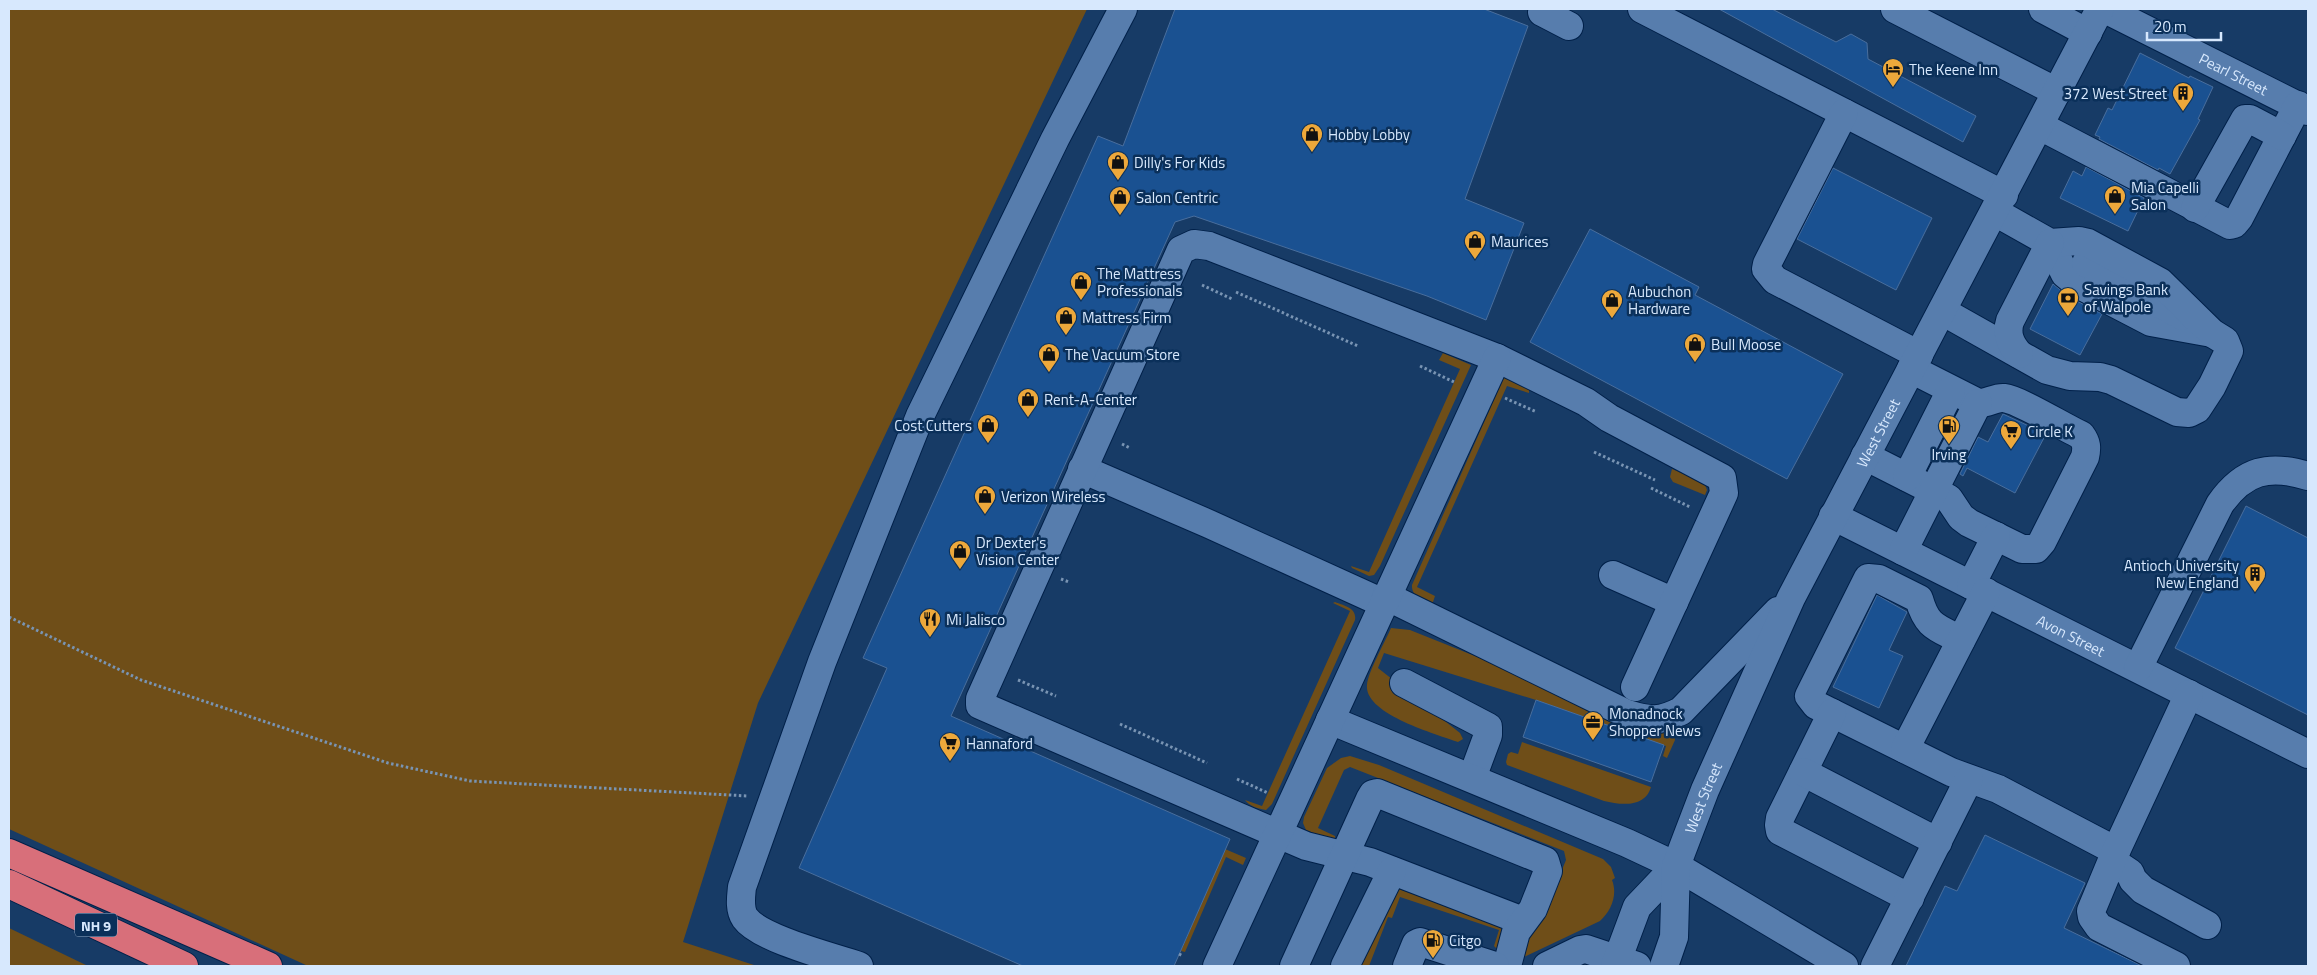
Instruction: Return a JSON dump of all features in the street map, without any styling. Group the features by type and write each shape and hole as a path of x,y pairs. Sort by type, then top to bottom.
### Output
{"highway":[{"path":"9,853 268,966"},
{"name":"NH 9","path":"9,884 184,966"}],"street":[{"path":"859,966 772,937 745,918 740,904 742,887 822,662 920,416 1054,139 1123,9"},
{"path":"1642,9 1844,113 2000,204 2050,243 2065,274 2076,283 2145,320 2212,332"},
{"path":"1895,9 2057,92"},
{"path":"2043,9 2088,33"},
{"name":"West Street","path":"1664,966 1674,937 1676,866 1705,790 1791,598 2000,204 2100,9"},
{"name":"Pearl Street","path":"2105,9 2303,108"},
{"path":"1540,10 1568,26"},
{"path":"2040,126 2225,224 2234,224 2282,136 2303,108"},
{"path":"1844,113 1766,269 1775,280 1972,397 2004,398 2012,401 2081,435 2085,440 2087,448 2042,542 2036,549 2022,549 1965,520 1926,487 1865,456"},
{"path":"2196,208 2245,119 2250,119 2282,136"},
{"path":"1942,311 2059,374 2100,377 2177,412 2189,413 2197,409 2204,400 2229,351 2225,341 2212,332 2152,277 2079,241 2050,243"},
{"path":"2019,354 2010,342 2008,327 2050,243"},
{"path":"1523,921 1370,862 1306,846 984,708 980,704 980,699 993,669 1177,255 1188,245 1209,246 1497,358 1586,402 1610,418 1718,474 1724,483 1724,493 1635,687"},
{"path":"1217,966 1497,358"},
{"path":"1903,551 1926,487 1972,397"},
{"path":"1926,487 1972,397"},
{"path":"1082,469 1385,600 1627,714 1646,720 1666,719 1681,711 1791,598"},
{"path":"2138,668 2220,504 2230,490 2245,478 2261,471 2276,469 2308,476"},
{"name":"Avon Street","path":"1833,516 2308,754"},
{"path":"1905,749 1961,640 1996,536"},
{"path":"1613,575 1674,602"},
{"path":"1961,640 1928,621 1919,599 1879,579 1868,578 1809,696 1812,702 1832,713 1951,772 1998,789 2114,856 2130,873 2133,880 2142,890 2207,925"},
{"path":"1404,683 1488,727 1488,735 1472,778"},
{"path":"2176,966 2095,923 2091,911 2114,856 2189,694"},
{"path":"1832,713 1780,818 1780,831 1910,898"},
{"path":"1330,720 1472,778 1676,866 1844,966"},
{"path":"1803,772 1938,842"},
{"path":"1875,966 1969,778"},
{"path":"1298,965 1344,856 1373,794 1382,794 1545,861 1548,865 1548,870 1532,909 1516,932 1507,966"},
{"name":"West Street","path":"1623,964 1637,907 1676,866"},
{"path":"1345,966 1392,871"},
{"path":"1407,966 1416,944 1420,942 1495,966"},
{"path":"1547,966 1575,952 1586,949 1623,964"}],"path":[{"path":"1202,285 1232,299"},
{"path":"1236,292 1358,346"},
{"path":"1420,366 1454,382"},
{"path":"1502,397 1537,412"},
{"path":"1594,452 1655,480"},
{"path":"1651,488 1713,518"},
{"path":"9,617 141,680 388,763 470,781 773,798"},
{"path":"993,669 1056,696"},
{"path":"1120,724 1208,763"},
{"path":"1237,779 1268,793"}],"shaded area":[{"path":"9,9 1087,9 758,703 683,942 757,966 308,966 9,829"},
{"path":"1443,353 1471,365 1380,566 1374,575 1369,576 1351,566 1369,572 1460,369 1439,360"},
{"path":"1505,375 1529,387 1529,393 1507,386 1417,587 1435,596 1433,602 1425,601 1418,598 1413,592 1412,585"},
{"path":"1672,469 1704,482 1707,490 1705,495 1673,482 1670,477"},
{"path":"1335,602 1352,610 1355,620 1272,804 1266,810 1254,807 1245,800 1262,806 1350,611 1333,603"},
{"path":"1391,628 1410,630 1515,672 1673,727 1675,740 1667,758 1663,756 1666,746 1536,700 1384,653 1378,668 1460,733 1463,739 1458,742 1419,728 1389,714 1377,705 1369,695 1368,679"},
{"path":"1522,742 1651,787 1644,799 1638,802 1625,804 1604,801 1507,765 1508,754 1511,752 1518,754"},
{"path":"1350,756 1379,765 1603,859 1611,867 1615,878 1612,880 1614,897 1610,908 1600,921 1522,958 1529,931 1547,906 1566,860 1564,851 1350,767 1344,770 1318,828 1335,836 1335,838 1332,840 1306,830 1303,823 1304,817 1327,768 1341,758"},
{"path":"1225,849 1246,858 1243,865 1226,857 1185,952 1181,951"},
{"path":"1396,888 1505,928 1498,950 1494,946 1499,930 1400,897 1392,918 1388,917 1369,966 1353,966"},
{"path":"9,928 88,966 9,966"}],"building":[{"path":"1175,9 1484,9 1528,26 1465,199 1524,223 1486,320 1427,296 1194,216 1175,222 951,716 1230,839 1174,966 1023,966 799,868 887,668 863,658 1098,136 1123,146"},
{"name":"The Keene Inn","path":"1719,9 1772,9 1836,42 1851,34 1867,43 1868,59 1976,116 1963,142"},
{"name":"372 West Street","path":"2140,53 2189,78 2190,76 2213,87 2198,119 2200,120 2170,174 2159,168 2158,170 2099,139 2100,137 2095,135 2108,108 2112,110"},
{"name":"Mia Capelli Salon","path":"2086,167 2144,198 2128,231 2060,198 2073,171 2082,176"},
{"path":"1833,168 1932,218 1896,290 1797,239"},
{"path":"1590,229 1699,287 1695,295 1843,374 1787,479 1530,342"},
{"name":"Savings Bank of Walpole","path":"2053,284 2069,297 2102,314 2080,355 2030,329"},
{"name":"Circle K","path":"2003,414 2046,434 2015,493 1967,468 1963,476 1960,474 1978,437 1988,442"},
{"name":"Antioch University New England","path":"2246,506 2308,538 2308,715 2175,648"},
{"path":"1877,595 1907,612 1889,650 1903,656 1879,708 1833,687"},
{"name":"Monadnock Shopper News","path":"1536,700 1664,745 1651,782 1523,737"},
{"path":"1985,835 2085,883 2064,928 2142,966 1906,966 1945,886 1957,891"}],"place":[{"name":"The Keene Inn","path":"1893,88"},
{"name":"372 West Street","path":"2183,112"},
{"name":"Hobby Lobby","path":"1312,153"},
{"name":"Dilly's For Kids","path":"1118,181"},
{"name":"Mia Capelli Salon","path":"2115,215"},
{"name":"Salon Centric","path":"1120,216"},
{"name":"Maurices","path":"1475,260"},
{"name":"The Mattress Professionals","path":"1081,301"},
{"name":"Savings Bank of Walpole","path":"2068,317"},
{"name":"Aubuchon Hardware","path":"1612,319"},
{"name":"Mattress Firm","path":"1066,336"},
{"name":"Bull Moose","path":"1695,363"},
{"name":"The Vacuum Store","path":"1049,373"},
{"name":"Rent-A-Center","path":"1028,418"},
{"name":"Cost Cutters","path":"988,444"},
{"name":"Irving","path":"1949,445"},
{"name":"Circle K","path":"2011,450"},
{"name":"Verizon Wireless","path":"985,515"},
{"name":"Dr Dexter's Vision Center","path":"960,570"},
{"name":"Antioch University New England","path":"2255,593"},
{"name":"Mi Jalisco","path":"930,638"},
{"name":"Monadnock Shopper News","path":"1593,741"},
{"name":"Hannaford","path":"950,762"},
{"name":"Citgo","path":"1433,959"}]}
